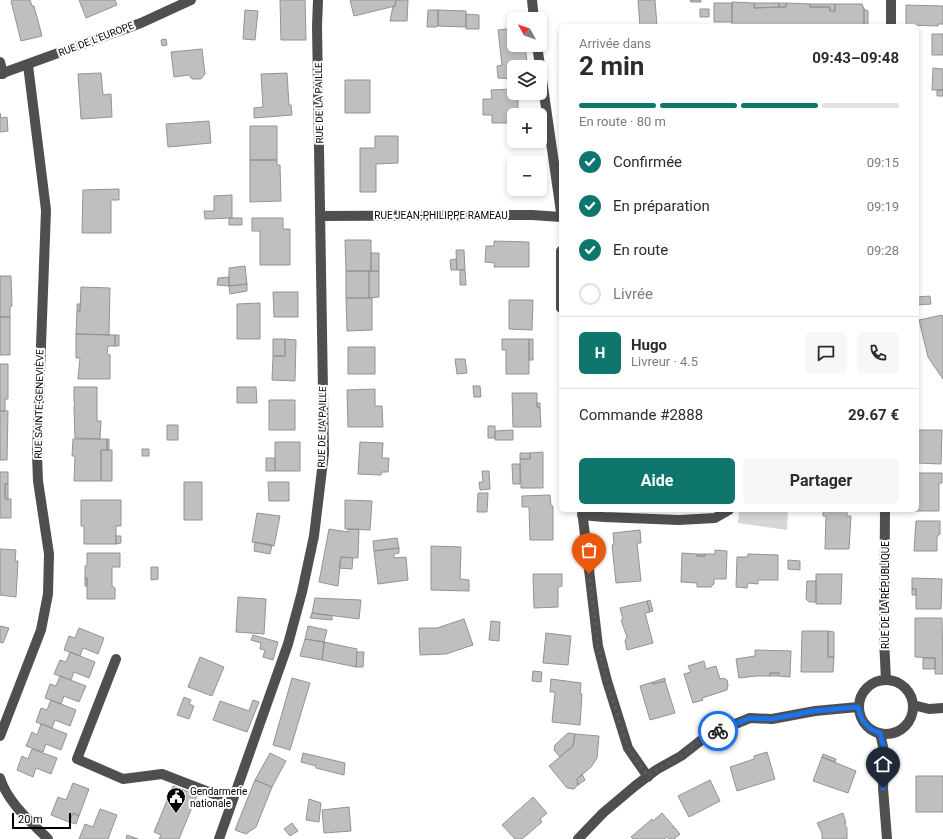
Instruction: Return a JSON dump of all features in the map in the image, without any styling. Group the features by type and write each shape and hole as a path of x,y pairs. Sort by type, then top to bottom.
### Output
{"street":[{"name":"RUE DE L'EUROPE","path":"1,74 141,23 191,0"},
{"name":"RUE DE LA PAILLE","path":"218,839 288,644 302,592 314,536 324,454 317,26 318,0"},
{"path":"532,0 533,12"},
{"path":"891,0 891,24"},
{"path":"538,52 559,198"},
{"path":"0,62 1,74"},
{"name":"RUE SAINTE-GENEVIÈVE","path":"0,736 41,630 48,594 49,554 38,480 37,454 46,210 28,65"},
{"name":"RUE JEAN-PHILIPPE RAMEAU","path":"321,216 532,215 559,217"},
{"path":"648,776 628,748 607,681 598,646 582,513 604,517 679,520 715,518 726,512"},
{"name":"RUE DE LA RÉPUBLIQUE","path":"885,512 884,639 886,680"},
{"path":"116,659 77,759 123,779 162,774 232,801"},
{"path":"886,680 897,682 906,689 911,697 913,705 910,719 897,732 889,734 873,731 865,724 858,707 862,694 867,687 877,681 886,680"},
{"path":"913,705 929,709 943,708"},
{"path":"578,839 603,813 648,776 681,756 708,735 750,718 772,719 814,711 858,707"},
{"path":"880,733 886,756 883,788 887,839"},
{"path":"0,778 9,798 48,839"}],"shaded area":[{"path":"739,512 788,512 787,530 738,523"}],"building":[{"path":"30,0 32,6 34,6 42,36 21,41 11,1"},
{"path":"79,0 115,0 117,5 86,18"},
{"path":"280,0 305,0 306,40 281,40"},
{"path":"350,0 396,0 395,6 354,16"},
{"path":"396,0 408,0 407,21 390,21 393,6 395,6"},
{"path":"638,0 655,0 657,24 640,24"},
{"path":"690,0 701,0 701,2 691,2"},
{"path":"732,2 754,3 754,8 786,7 786,3 810,4 810,7 830,7 830,11 835,11 835,4 862,4 864,9 864,24 732,24"},
{"path":"714,3 732,3 732,22 714,22"},
{"path":"754,3 779,3 779,7 754,8"},
{"path":"779,3 786,3 786,7 779,7"},
{"path":"810,4 835,4 835,11 830,11 830,7 810,7"},
{"path":"906,5 943,6 943,24 938,24 938,26 906,24"},
{"path":"700,9 709,9 709,17 700,17"},
{"path":"864,9 868,11 868,24 864,24"},
{"path":"245,10 258,11 255,40 243,39"},
{"path":"428,10 438,10 438,26 427,27"},
{"path":"438,10 466,11 466,27 438,26"},
{"path":"466,14 479,15 479,29 466,29"},
{"path":"507,29 507,52 526,52 527,60 507,60 507,79 498,78 497,66 502,65 498,30"},
{"path":"932,34 943,34 943,55 932,55"},
{"path":"166,39 167,45 162,46 161,40"},
{"path":"202,49 205,74 201,79 192,79 189,75 174,77 171,52"},
{"path":"933,68 943,69 943,90 932,90"},
{"path":"101,73 103,95 111,94 112,117 81,119 78,74"},
{"path":"287,73 289,105 291,105 292,115 254,118 254,108 263,107 261,74"},
{"path":"345,80 370,80 370,113 345,113"},
{"path":"507,89 507,100 518,100 518,108 507,108 507,123 492,123 492,115 483,115 483,99 492,99 491,90"},
{"path":"937,90 943,90 943,96 937,96"},
{"path":"0,113 1,118 7,117 8,131 0,132"},
{"path":"209,121 211,143 168,147 166,124"},
{"path":"250,126 277,126 277,160 250,160"},
{"path":"375,136 398,136 398,163 376,164 376,192 360,192 360,148 375,148"},
{"path":"250,160 277,160 277,165 280,165 281,201 250,202"},
{"path":"119,189 119,200 111,200 111,233 82,233 83,190"},
{"path":"232,195 232,218 205,219 204,211 214,211 214,196"},
{"path":"229,218 242,218 242,225 229,225"},
{"path":"252,218 283,218 283,229 290,229 290,265 260,265 260,231 252,231"},
{"path":"345,240 371,240 371,271 346,271"},
{"path":"494,241 529,242 529,267 494,267 495,263 485,262 486,246 494,246"},
{"path":"456,250 464,250 465,270 457,270"},
{"path":"371,253 379,253 379,271 371,271"},
{"path":"456,259 457,270 451,270 450,260"},
{"path":"245,266 247,284 229,286 229,268"},
{"path":"460,270 465,270 466,285 460,285"},
{"path":"346,271 369,271 369,298 346,298"},
{"path":"369,271 379,271 379,297 369,298"},
{"path":"0,276 11,276 12,306 10,307 10,317 0,317"},
{"path":"229,277 229,286 217,285 218,278"},
{"path":"247,284 247,291 230,294 229,286"},
{"path":"81,287 110,288 109,335 76,334 77,311 80,311"},
{"path":"273,292 298,292 298,317 274,317"},
{"path":"930,296 931,304 919,305 919,297"},
{"path":"346,298 372,298 372,330 347,331"},
{"path":"509,300 533,300 532,330 509,329"},
{"path":"260,303 260,339 237,339 237,304"},
{"path":"77,304 80,304 80,311 77,311"},
{"path":"942,315 943,379 928,357 919,320"},
{"path":"0,317 10,317 10,355 0,355"},
{"path":"76,334 115,335 115,346 108,346 107,354 110,355 110,379 78,379 80,358 76,358"},
{"path":"115,335 119,335 119,346 115,346"},
{"path":"273,339 285,339 285,356 273,356"},
{"path":"285,339 296,340 295,381 272,380 273,356 285,356"},
{"path":"502,339 529,339 529,374 506,374 506,350 502,350"},
{"path":"529,339 533,339 533,360 529,360"},
{"path":"348,347 375,347 375,374 348,374"},
{"path":"455,359 465,359 467,373 457,374"},
{"path":"0,364 8,364 8,399 5,399 5,411 0,411"},
{"path":"473,386 480,386 481,397 474,397"},
{"path":"74,387 97,387 97,421 101,421 100,439 75,438"},
{"path":"237,387 256,387 257,403 237,403"},
{"path":"375,389 375,406 382,406 383,427 348,427 347,390"},
{"path":"512,393 537,393 537,407 540,408 541,427 513,427"},
{"path":"269,400 295,400 295,430 269,430"},
{"path":"537,403 540,403 540,408 537,407"},
{"path":"0,411 8,411 7,460 0,460"},
{"path":"167,425 178,425 178,440 167,440"},
{"path":"488,426 495,426 495,438 488,438"},
{"path":"513,430 513,440 495,440 495,431"},
{"path":"919,430 942,430 941,464 919,463"},
{"path":"73,439 107,439 107,450 101,450 101,481 74,481 75,456 72,456"},
{"path":"107,439 109,439 109,450 107,450"},
{"path":"275,442 300,442 300,471 275,471"},
{"path":"360,442 383,443 382,458 389,458 388,472 382,472 381,475 358,474"},
{"path":"142,449 149,449 149,456 142,456"},
{"path":"101,450 112,450 112,481 101,481"},
{"path":"543,452 543,488 521,488 520,459 530,459 530,453"},
{"path":"520,453 530,453 530,459 520,459"},
{"path":"266,458 275,458 275,471 266,471"},
{"path":"512,464 520,464 520,484 513,484"},
{"path":"482,471 489,471 490,489 480,490 479,482 483,482"},
{"path":"0,472 8,472 8,484 5,484 5,499 11,499 11,518 0,518"},
{"path":"919,473 942,473 942,483 939,483 939,511 919,511"},
{"path":"184,482 202,482 202,520 184,520"},
{"path":"268,482 289,482 289,501 269,501"},
{"path":"5,484 8,484 8,499 5,499"},
{"path":"478,493 488,493 487,512 477,512"},
{"path":"550,495 551,506 553,506 553,540 530,540 529,507 522,507 522,496"},
{"path":"81,500 121,500 121,526 116,526 116,544 84,544 84,526 81,526"},
{"path":"345,500 372,501 370,530 345,529"},
{"path":"823,512 847,512 847,516 851,516 849,549 825,549 826,516 823,516"},
{"path":"257,513 280,516 274,546 252,542"},
{"path":"916,521 940,521 940,534 937,537 937,551 914,551"},
{"path":"329,529 348,532 348,529 359,529 358,558 341,557 338,586 319,582"},
{"path":"640,530 641,543 637,543 641,581 616,583 612,545 614,545 613,533"},
{"path":"116,536 121,536 121,543 116,544"},
{"path":"397,538 399,548 374,551 373,541"},
{"path":"255,542 272,545 270,554 254,551"},
{"path":"431,546 461,547 460,579 469,580 469,591 431,590"},
{"path":"399,548 399,553 394,554 394,558 406,557 408,580 378,584 374,551"},
{"path":"0,549 16,550 15,561 18,561 16,597 0,595"},
{"path":"715,550 727,551 726,579 714,579 714,584 711,587 697,587 697,583 681,582 682,553 705,556 705,554 715,554"},
{"path":"87,553 120,553 120,567 112,567 112,586 115,588 115,599 87,599 87,578 85,578 85,566 87,566"},
{"path":"697,554 705,554 705,556 697,556"},
{"path":"748,554 778,555 778,580 758,580 758,584 748,583 747,588 736,587 737,557 747,557"},
{"path":"341,557 353,558 352,569 339,568"},
{"path":"788,560 800,561 800,570 788,569"},
{"path":"151,567 158,567 158,579 151,580"},
{"path":"533,574 562,574 562,586 558,587 558,607 534,608"},
{"path":"816,574 842,574 841,604 816,604"},
{"path":"85,578 87,578 87,586 85,586"},
{"path":"912,578 942,579 941,609 916,609 916,589 912,589"},
{"path":"807,581 816,581 816,602 809,602 806,599"},
{"path":"912,589 916,589 916,595 912,595"},
{"path":"238,597 266,599 264,634 236,632"},
{"path":"315,598 361,600 359,619 312,613"},
{"path":"650,600 653,611 650,612 647,601"},
{"path":"647,601 650,612 645,613 653,643 627,650 625,641 627,637 621,620 623,619 620,608"},
{"path":"312,613 332,616 332,620 310,618"},
{"path":"915,618 942,618 943,674 935,674 935,658 915,657"},
{"path":"464,619 473,645 446,654 420,655 419,628 437,628"},
{"path":"491,621 500,622 499,641 489,640"},
{"path":"0,626 9,628 3,643 0,642"},
{"path":"308,626 327,630 324,642 305,639"},
{"path":"79,628 104,638 98,654 83,648 80,656 64,650 69,636 75,638"},
{"path":"802,631 828,631 828,657 834,657 833,672 801,672"},
{"path":"828,631 834,632 834,657 828,657"},
{"path":"546,633 571,636 568,665 543,663"},
{"path":"253,635 278,642 273,660 263,657 265,650 260,649 261,643 251,640"},
{"path":"305,639 324,642 322,660 300,656"},
{"path":"324,642 357,649 356,667 322,660"},
{"path":"755,650 791,651 790,677 778,676 779,673 770,673 770,676 739,678 736,659 755,656"},
{"path":"70,652 95,662 89,678 74,672 71,680 54,674 60,660 66,662"},
{"path":"357,652 364,652 363,667 356,667"},
{"path":"200,657 224,667 212,696 188,687"},
{"path":"923,658 935,658 935,669 923,669"},
{"path":"704,661 706,669 716,666 720,679 723,678 727,680 727,690 702,698 703,700 693,703 684,674 691,672 688,666"},
{"path":"533,671 542,672 541,682 532,681"},
{"path":"770,673 779,673 778,676 770,676"},
{"path":"60,676 86,686 79,702 64,696 61,704 45,698 50,684 56,686"},
{"path":"292,678 310,683 290,750 273,745"},
{"path":"665,678 665,681 653,684 653,682"},
{"path":"551,679 581,683 580,694 582,694 580,725 552,722 555,692 550,692"},
{"path":"665,681 675,713 650,720 640,686 653,682 653,684"},
{"path":"184,697 191,700 189,704 194,706 189,719 177,715"},
{"path":"51,700 76,710 70,726 55,720 52,728 36,722 41,708 47,710"},
{"path":"253,700 259,702 247,732 213,720 220,701 249,711"},
{"path":"41,724 67,734 61,750 46,744 43,752 26,746 32,732 37,735"},
{"path":"568,733 575,734 573,746 560,757 554,750 555,745"},
{"path":"575,734 599,736 597,758 591,767 577,779 578,785 574,789 567,788 549,766 573,746"},
{"path":"32,749 57,758 51,774 36,768 33,777 17,770 22,756 28,759"},
{"path":"767,752 775,779 737,791 730,767 754,759 754,756"},
{"path":"270,753 286,761 272,787 255,780"},
{"path":"303,753 345,763 344,775 316,768 316,766 301,762"},
{"path":"823,754 836,759 835,762 822,757"},
{"path":"822,757 856,771 848,793 813,781"},
{"path":"582,774 585,780 578,785 577,779"},
{"path":"916,776 943,776 943,812 916,812"},
{"path":"255,780 272,787 256,827 246,834 235,830"},
{"path":"710,780 720,801 689,817 678,796"},
{"path":"73,783 89,789 79,816 73,813 69,822 51,815 58,797 66,800"},
{"name":"Gendarmerie nationale","path":"173,786 197,795 179,839 159,839 161,835 154,832"},
{"path":"533,797 547,813 540,819 542,822 522,839 515,839 502,825"},
{"path":"309,799 321,803 319,822 306,820"},
{"path":"349,807 351,831 324,833 322,810"},
{"path":"100,809 117,815 108,839 79,839 85,824 93,827"},
{"path":"73,813 79,816 76,824 69,822"},
{"path":"662,813 680,834 674,839 669,839 667,837 664,839 633,839 631,837 652,819 653,821"},
{"path":"843,813 846,823 844,823 847,828 847,839 822,839 822,833 817,823"},
{"path":"292,823 298,831 290,836 284,829"},
{"path":"127,835 138,839 126,839"}],"way so far":[{"path":"589,574 598,646 607,681 628,748 648,776 681,756 708,735 718,731"}],"place":[{"name":"Gendarmerie nationale","path":"176,814"}],"route":[{"path":"718,731 750,718 772,719 814,711 858,707 865,724 873,731 880,733 886,756 883,788"}]}
